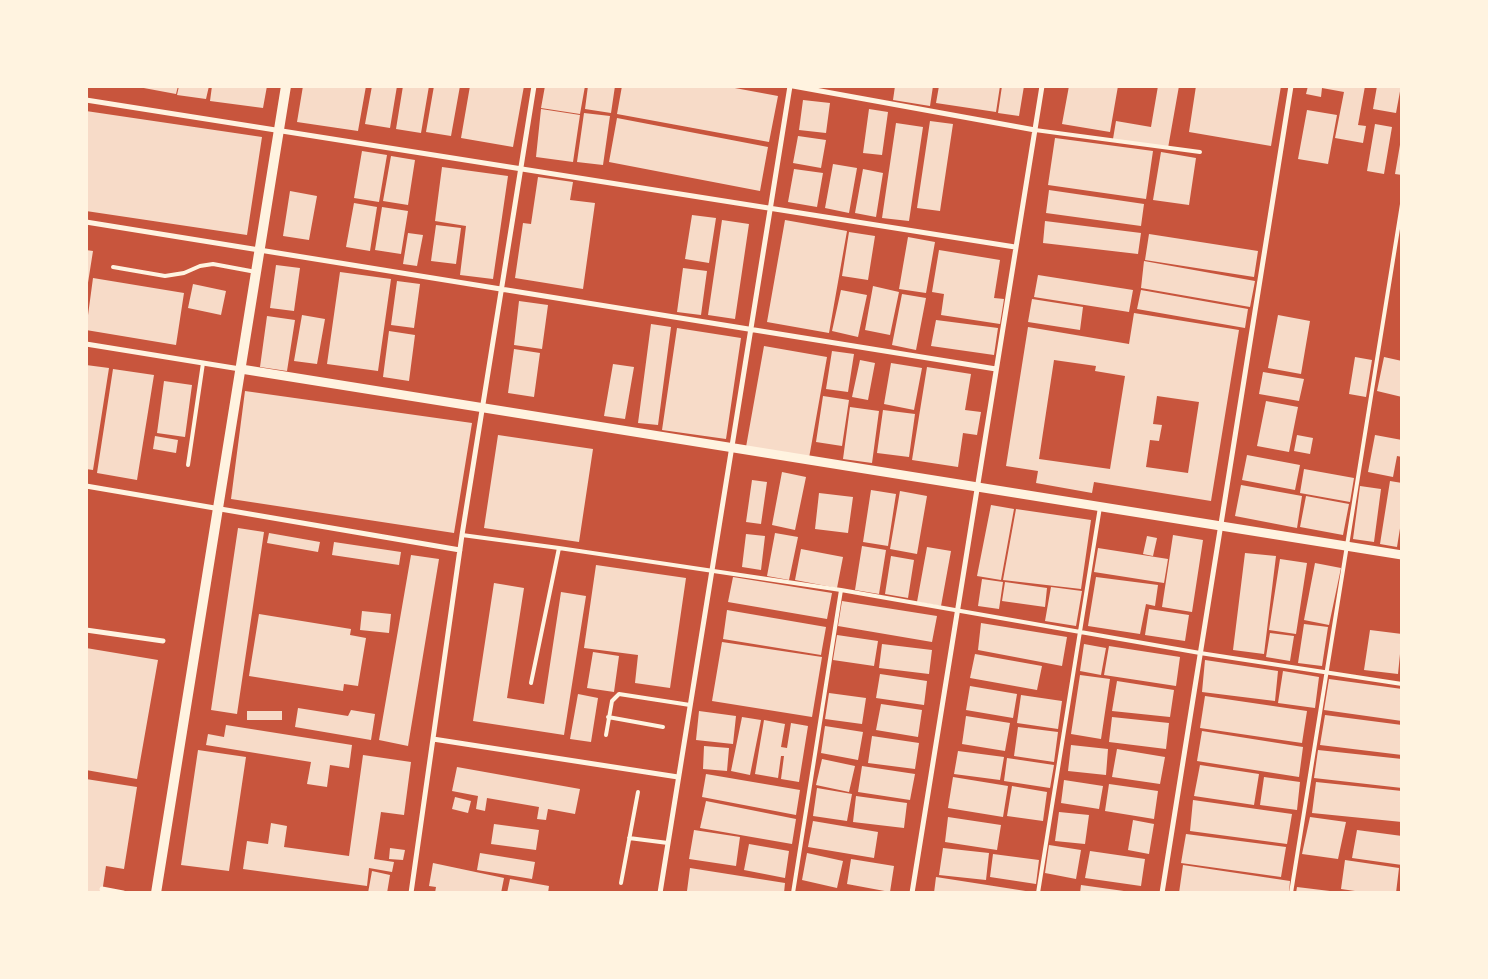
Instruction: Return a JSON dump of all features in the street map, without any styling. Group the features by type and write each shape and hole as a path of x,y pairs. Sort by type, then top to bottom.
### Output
{"main road":[{"path":"156,893 286,86"}],"street":[{"path":"411,893 462,535 534,86"},
{"path":"660,893 711,569 791,86 1035,130"},
{"path":"912,893 1042,86"},
{"path":"1162,893 1291,86"},
{"path":"86,100 1015,247"},
{"path":"86,222 996,369"},
{"path":"86,344 1402,555"},
{"path":"86,486 460,550"},
{"path":"86,630 163,641"},
{"path":"433,738 678,777"},
{"path":"102,890 123,893"}],"lane":[{"path":"1035,130 1200,152"},
{"path":"1291,893 1326,673 1349,545 1402,204"},
{"path":"113,267 165,276 184,273 200,266 214,264 256,272"},
{"path":"188,465 203,363"},
{"path":"1038,893 1100,507"},
{"path":"462,535 711,569 1200,653 1402,684"},
{"path":"531,683 559,548"},
{"path":"793,893 841,590"},
{"path":"606,735 612,701 618,694 690,705"},
{"path":"608,717 663,727"},
{"path":"621,883 638,792"},
{"path":"629,838 668,843"}],"building":[{"path":"133,86 178,86 176,94"},
{"path":"179,86 209,86 206,99 177,95"},
{"path":"212,86 267,86 263,108 210,101"},
{"path":"303,86 366,86 358,131 297,122"},
{"path":"372,86 397,86 390,128 365,124"},
{"path":"403,86 429,86 421,133 396,129"},
{"path":"434,86 460,86 451,136 426,132"},
{"path":"470,86 524,86 513,147 461,138"},
{"path":"545,86 585,86 580,114 541,108"},
{"path":"588,86 615,86 611,113 585,109"},
{"path":"622,86 724,86 778,96 769,142 617,114"},
{"path":"895,86 933,86 930,106 893,100"},
{"path":"939,86 1000,86 996,112 936,103"},
{"path":"1002,86 1024,86 1019,116 998,113"},
{"path":"1069,86 1118,86 1110,132 1062,124"},
{"path":"1158,86 1179,86 1168,148 1113,139 1116,121 1151,127"},
{"path":"1196,86 1281,86 1271,146 1189,132"},
{"path":"1308,86 1365,86 1358,125 1366,126 1363,143 1335,138 1344,92 1322,88 1321,97 1306,94"},
{"path":"1377,86 1401,86 1396,113 1373,109"},
{"path":"803,100 830,103 826,133 799,130"},
{"path":"541,109 580,115 573,162 536,157"},
{"path":"869,109 888,112 882,155 863,153"},
{"path":"1307,110 1337,115 1328,164 1298,159"},
{"path":"86,111 262,137 247,235 86,211"},
{"path":"584,113 610,116 603,165 577,162"},
{"path":"617,118 768,147 760,191 609,162"},
{"path":"930,121 953,124 940,211 917,208"},
{"path":"896,123 923,127 909,221 882,218"},
{"path":"1375,124 1392,127 1384,174 1367,171"},
{"path":"798,136 826,140 821,168 793,163"},
{"path":"1055,138 1153,151 1146,199 1048,185"},
{"path":"1402,139 1402,175 1395,174"},
{"path":"362,151 387,155 379,202 354,198"},
{"path":"1161,152 1196,158 1189,205 1153,200"},
{"path":"391,156 415,160 408,205 383,201"},
{"path":"833,164 857,168 849,213 825,208"},
{"path":"442,167 508,176 493,279 460,275 466,226 435,221"},
{"path":"794,169 823,173 817,207 788,202"},
{"path":"863,169 883,173 876,217 855,213"},
{"path":"538,177 573,182 570,200 595,203 583,289 515,278 523,223 531,224"},
{"path":"1049,190 1144,204 1141,226 1046,213"},
{"path":"290,191 317,196 309,240 283,236"},
{"path":"354,203 377,207 370,251 346,247"},
{"path":"382,207 408,211 401,254 375,250"},
{"path":"692,215 716,218 709,263 685,259"},
{"path":"722,220 749,224 735,319 708,315"},
{"path":"785,220 847,231 829,333 767,322"},
{"path":"1045,221 1141,233 1138,254 1043,243"},
{"path":"436,225 461,228 456,264 431,261"},
{"path":"849,232 875,236 868,280 842,276"},
{"path":"408,233 423,235 417,266 403,264"},
{"path":"1149,234 1258,251 1254,277 1145,260"},
{"path":"908,237 935,242 926,293 899,289"},
{"path":"86,250 93,251 87,289 86,289"},
{"path":"939,250 1000,260 994,298 1004,299 1000,324 941,315 944,294 932,292"},
{"path":"1144,261 1255,281 1250,307 1141,288"},
{"path":"276,265 300,268 294,311 270,308"},
{"path":"683,268 707,271 701,315 677,312"},
{"path":"340,272 391,279 378,371 327,364"},
{"path":"1038,275 1133,290 1129,312 1034,297"},
{"path":"93,278 184,293 176,345 86,330"},
{"path":"397,281 420,284 414,328 391,325"},
{"path":"193,284 226,291 221,315 188,308"},
{"path":"873,286 899,292 890,335 865,330"},
{"path":"841,290 867,295 858,337 832,331"},
{"path":"1141,290 1248,309 1245,328 1137,309"},
{"path":"902,294 926,298 916,350 892,345"},
{"path":"1032,299 1083,307 1080,330 1028,322"},
{"path":"519,301 548,305 542,349 514,345"},
{"path":"1134,313 1239,330 1211,501 1094,482 1092,493 1036,483 1038,471 1006,466 1028,327 1129,344","holes":["1054,360 1096,366 1095,371 1125,376 1110,469 1039,459","1157,396 1199,402 1188,473 1146,467 1150,440 1159,441 1162,425 1153,424"]},
{"path":"302,315 325,319 317,364 294,361"},
{"path":"1278,315 1310,321 1301,374 1268,368"},
{"path":"267,316 295,320 287,371 260,367"},
{"path":"936,320 998,328 994,355 931,346"},
{"path":"651,324 671,327 658,425 638,423"},
{"path":"677,328 741,338 726,439 662,430"},
{"path":"389,331 415,335 409,381 383,377"},
{"path":"764,346 827,357 809,458 746,447"},
{"path":"514,349 540,353 534,397 508,393"},
{"path":"832,351 854,354 848,392 826,389"},
{"path":"1355,357 1372,360 1366,397 1349,394"},
{"path":"1384,357 1402,361 1402,397 1377,391"},
{"path":"860,360 875,363 868,400 852,397"},
{"path":"891,363 922,368 914,410 884,404"},
{"path":"613,364 634,367 625,419 604,416"},
{"path":"86,365 109,368 93,470 86,469"},
{"path":"927,367 971,374 965,410 981,412 977,435 963,433 958,467 912,460"},
{"path":"113,369 154,375 137,480 97,473"},
{"path":"1263,372 1304,379 1299,401 1259,394"},
{"path":"164,381 192,385 185,437 157,433"},
{"path":"245,391 472,423 454,533 231,499"},
{"path":"823,396 849,400 842,446 816,442"},
{"path":"1266,401 1298,407 1289,452 1257,446"},
{"path":"850,407 879,411 872,463 843,459"},
{"path":"883,410 915,414 909,457 877,453"},
{"path":"498,435 593,449 579,542 484,528"},
{"path":"1297,435 1313,438 1310,454 1294,451"},
{"path":"1375,435 1402,440 1402,457 1397,456 1393,477 1368,472"},
{"path":"155,436 178,440 176,453 153,449"},
{"path":"1247,455 1300,465 1295,490 1242,480"},
{"path":"1304,469 1354,478 1350,502 1300,493"},
{"path":"782,472 806,477 795,530 772,525"},
{"path":"752,480 767,482 761,524 746,522"},
{"path":"1390,481 1402,483 1402,516 1397,547 1380,544"},
{"path":"1241,485 1302,496 1297,528 1235,516"},
{"path":"1360,486 1381,489 1374,542 1353,539"},
{"path":"871,490 896,494 888,546 863,542"},
{"path":"900,491 927,496 917,554 890,549"},
{"path":"819,493 853,497 848,533 815,529"},
{"path":"1306,496 1349,504 1343,535 1300,527"},
{"path":"991,505 1014,509 1001,580 977,576"},
{"path":"1016,509 1091,520 1081,589 1003,580"},
{"path":"238,528 264,532 237,714 211,710"},
{"path":"269,533 320,542 318,552 267,543"},
{"path":"775,533 798,537 789,580 767,576"},
{"path":"746,534 765,536 761,570 742,567"},
{"path":"1173,535 1203,540 1192,612 1162,607"},
{"path":"1147,536 1157,538 1153,556 1143,554"},
{"path":"334,542 401,552 399,565 332,555"},
{"path":"862,546 886,550 879,594 855,590"},
{"path":"927,547 951,551 941,606 917,602"},
{"path":"1098,548 1168,559 1164,583 1094,572"},
{"path":"801,549 843,557 837,588 795,580"},
{"path":"1245,553 1276,556 1264,654 1233,650"},
{"path":"411,555 439,559 408,746 379,740"},
{"path":"891,556 914,560 908,598 885,594"},
{"path":"1280,559 1307,563 1296,634 1269,630"},
{"path":"1315,563 1341,568 1329,625 1304,620"},
{"path":"596,565 686,578 670,688 635,683 638,655 584,648"},
{"path":"733,577 832,593 827,619 728,602"},
{"path":"1096,577 1158,585 1155,606 1146,604 1140,634 1088,626"},
{"path":"982,579 1003,582 999,609 978,606"},
{"path":"1005,582 1047,588 1045,607 1002,601"},
{"path":"494,583 524,588 507,698 544,704 561,592 586,596 564,735 473,721"},
{"path":"1051,587 1082,591 1076,626 1045,621"},
{"path":"842,601 937,616 932,642 838,626"},
{"path":"1149,609 1189,615 1185,641 1145,635"},
{"path":"727,610 826,627 821,655 723,639"},
{"path":"362,611 391,614 389,633 360,630"},
{"path":"259,614 351,629 350,635 366,638 358,686 344,684 343,691 249,676"},
{"path":"981,623 1067,637 1062,666 978,650"},
{"path":"1304,624 1328,627 1322,666 1298,663"},
{"path":"1370,630 1402,634 1398,674 1364,670"},
{"path":"1270,633 1294,636 1290,661 1266,657"},
{"path":"837,635 878,641 874,666 833,660"},
{"path":"722,642 822,657 812,717 712,701"},
{"path":"882,644 932,650 929,674 879,668"},
{"path":"1084,644 1106,648 1101,675 1080,671"},
{"path":"1109,646 1180,657 1176,686 1104,675"},
{"path":"86,648 158,660 137,779 86,770"},
{"path":"593,652 619,656 614,692 587,688"},
{"path":"975,654 1042,666 1037,690 970,678"},
{"path":"1205,660 1278,671 1275,701 1202,692"},
{"path":"1283,671 1319,677 1315,708 1278,703"},
{"path":"880,674 927,681 924,705 876,698"},
{"path":"1080,675 1110,679 1101,739 1071,734"},
{"path":"1329,679 1402,689 1402,721 1324,710"},
{"path":"1117,681 1174,690 1170,717 1112,711"},
{"path":"970,686 1017,694 1013,718 966,710"},
{"path":"829,693 866,698 862,724 825,719"},
{"path":"578,694 598,698 591,742 570,739"},
{"path":"1021,695 1062,701 1058,729 1017,723"},
{"path":"1205,696 1307,711 1302,743 1200,728"},
{"path":"881,704 922,710 918,737 876,730"},
{"path":"298,708 348,716 351,710 375,714 371,740 295,727"},
{"path":"247,711 282,711 282,720 247,720"},
{"path":"699,711 736,716 733,744 696,740"},
{"path":"1325,715 1402,725 1402,755 1320,745"},
{"path":"966,716 1010,723 1005,751 962,744"},
{"path":"742,717 761,720 750,775 731,771"},
{"path":"1112,717 1169,723 1166,749 1109,742"},
{"path":"764,720 785,724 781,747 787,748 791,723 808,726 799,782 781,779 784,756 781,756 778,778 755,774"},
{"path":"226,725 352,745 349,768 330,765 327,787 307,784 311,762 206,745 208,734 224,737"},
{"path":"825,726 863,732 858,760 821,753"},
{"path":"1018,727 1058,732 1054,762 1014,756"},
{"path":"1202,731 1303,747 1299,777 1197,761"},
{"path":"872,736 919,743 915,769 868,763"},
{"path":"1071,745 1108,749 1106,775 1068,771"},
{"path":"704,746 729,748 727,771 703,769"},
{"path":"1117,749 1165,757 1160,784 1112,777"},
{"path":"198,750 246,757 229,871 181,865"},
{"path":"1318,750 1402,759 1402,788 1314,778"},
{"path":"958,751 1004,757 1000,780 954,774"},
{"path":"363,755 411,762 404,815 381,812 374,859 394,862 392,872 369,868 367,886 243,869 247,841 268,844 271,823 287,826 284,847 349,856"},
{"path":"1007,758 1054,765 1050,788 1004,781"},
{"path":"822,759 855,766 849,792 816,785"},
{"path":"1200,765 1259,774 1254,805 1194,796"},
{"path":"862,766 915,774 910,800 858,792"},
{"path":"457,767 580,789 575,814 548,809 546,820 537,819 539,807 487,798 485,811 476,809 478,796 452,791"},
{"path":"706,774 800,790 796,815 702,797"},
{"path":"953,777 1008,786 1003,817 948,808"},
{"path":"1264,777 1300,782 1297,810 1260,805"},
{"path":"86,779 137,787 124,869 106,866 102,893 86,893"},
{"path":"1064,780 1103,786 1099,809 1061,803"},
{"path":"1316,782 1402,791 1402,822 1312,813"},
{"path":"1109,784 1158,791 1154,819 1105,811"},
{"path":"1012,786 1047,792 1043,821 1007,816"},
{"path":"817,788 852,794 847,821 813,816"},
{"path":"856,796 907,803 904,828 853,822"},
{"path":"455,797 471,801 468,813 452,809"},
{"path":"1193,800 1292,814 1287,844 1190,831"},
{"path":"706,801 796,819 792,844 700,828"},
{"path":"1059,812 1089,815 1085,844 1055,841"},
{"path":"948,817 1001,825 997,850 945,842"},
{"path":"1310,817 1346,822 1338,859 1302,854"},
{"path":"1133,820 1154,824 1149,854 1128,850"},
{"path":"813,821 878,832 874,858 808,847"},
{"path":"494,824 539,830 536,850 491,844"},
{"path":"694,830 740,837 736,866 689,859"},
{"path":"1357,830 1402,836 1402,865 1352,858"},
{"path":"1186,834 1286,847 1281,877 1181,863"},
{"path":"749,844 789,851 785,878 744,870"},
{"path":"1049,845 1081,850 1076,879 1045,873"},
{"path":"390,848 405,850 403,860 389,859"},
{"path":"943,848 989,853 986,880 939,875"},
{"path":"1090,851 1145,859 1141,886 1085,878"},
{"path":"480,853 535,862 532,879 477,870"},
{"path":"807,853 843,861 837,888 802,880"},
{"path":"993,854 1039,860 1036,884 990,877"},
{"path":"851,859 894,866 890,892 847,884"},
{"path":"1345,860 1399,868 1396,893 1369,893 1341,889"},
{"path":"433,863 504,878 501,893 435,893 436,887 429,886"},
{"path":"1183,865 1290,881 1289,893 1179,893"},
{"path":"690,868 785,883 784,893 687,891"},
{"path":"372,871 390,875 387,893 368,893"},
{"path":"936,877 1032,892 1032,893 934,893"},
{"path":"510,879 549,886 548,893 507,893"},
{"path":"1081,885 1131,892 1131,893 1080,893"},
{"path":"1297,887 1338,892 1338,893 1296,893"}]}
